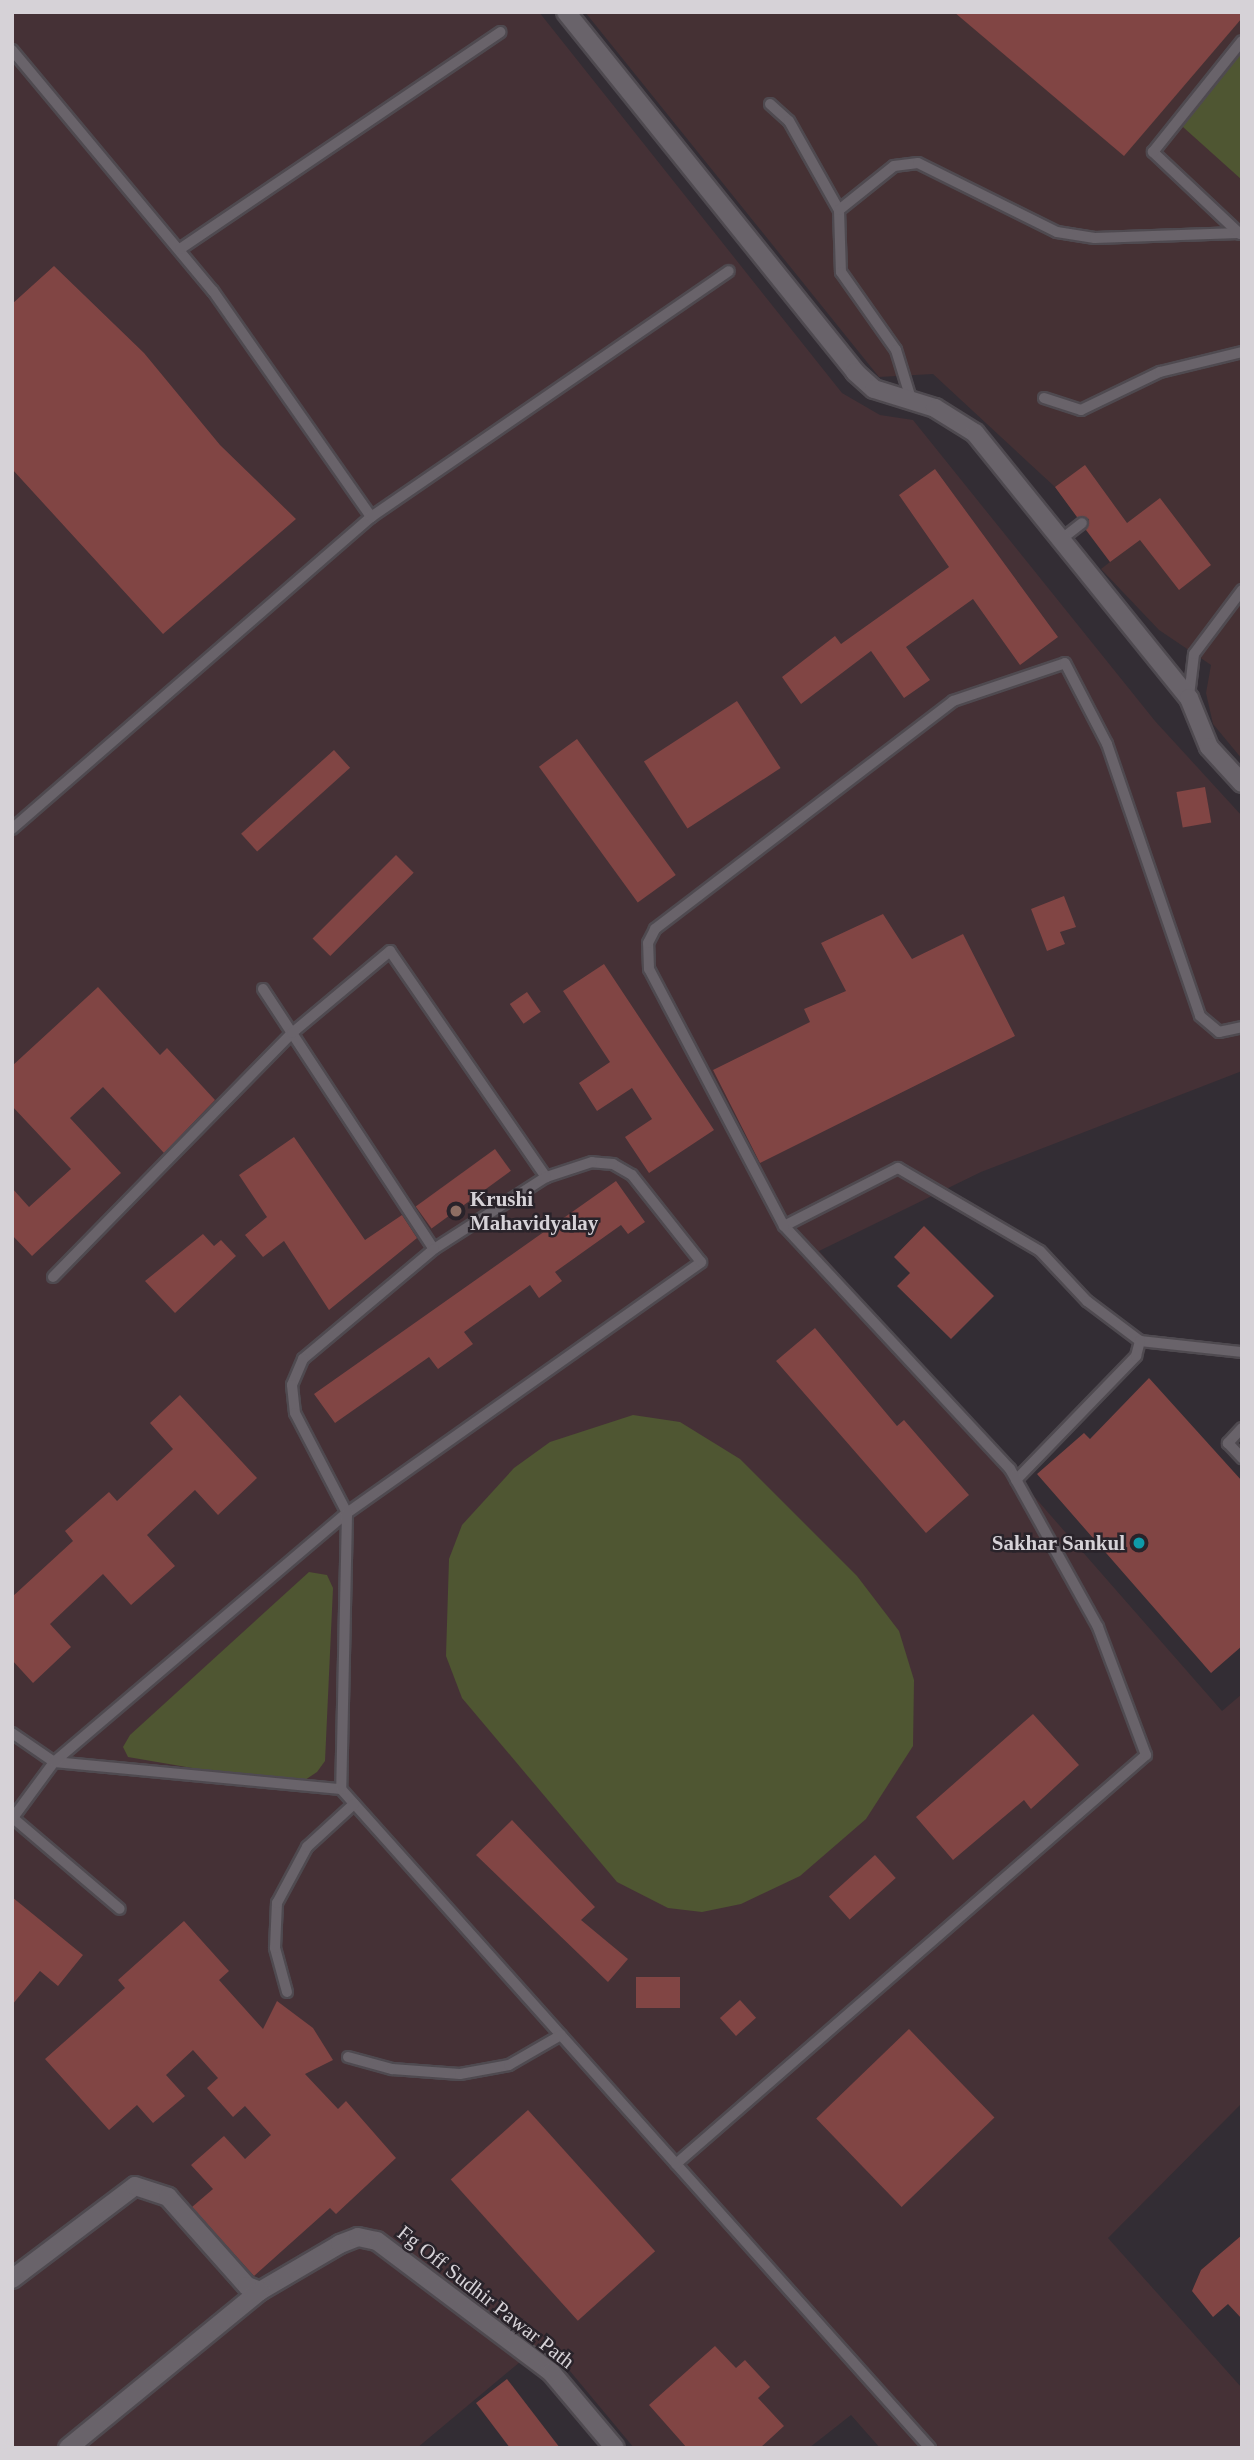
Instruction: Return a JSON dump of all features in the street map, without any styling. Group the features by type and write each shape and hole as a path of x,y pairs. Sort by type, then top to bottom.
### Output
{"main road":[{"path":"566,12 855,372 874,389 957,419 975,433 1059,541 1189,698 1209,747 1242,783"},
{"path":"12,2279 135,2186 169,2197 247,2286 260,2291"},
{"name":"Fg Off Sudhir Pawar Path","path":"68,2448 260,2291 340,2244 358,2237 377,2241 551,2372 615,2448"}],"lane":[{"path":"180,249 500,32"},
{"path":"1240,235 1153,152 1242,41"},
{"path":"12,50 180,249 371,517"},
{"path":"770,104 789,121 839,210 842,272 896,350 912,402"},
{"path":"839,210 894,166 918,163 1057,232 1095,237 1240,235"},
{"path":"12,829 371,517 729,271"},
{"path":"1044,398 1081,410 1160,372 1242,352"},
{"path":"1059,541 1082,523"},
{"path":"1189,698 1194,654 1242,590"},
{"path":"676,2164 1146,1755 1098,1628 1016,1480 785,1226 649,969 648,943 655,929 953,701 1065,663 1107,744 1200,1016 1219,1032 1242,1027"},
{"path":"53,1277 292,1033 390,951 547,1177"},
{"path":"263,989 434,1249"},
{"path":"120,1909 13,1818 54,1762 348,1513 701,1262 632,1175 613,1164 592,1162 547,1177 434,1249 351,1312 303,1359 292,1385 295,1413 348,1513 341,1789"},
{"path":"785,1226 898,1168 1040,1251 1087,1301 1140,1341 1242,1352"},
{"path":"1016,1480 1136,1356 1140,1341"},
{"path":"1242,1428 1228,1443 1242,1458"},
{"path":"12,1733 54,1762 341,1789 930,2448"},
{"path":"287,1992 275,1948 277,1903 307,1847 355,1804"},
{"path":"348,2057 391,2069 460,2074 509,2065 561,2035"}],"shaded area":[{"name":"Krushi Mahavidyalay","path":"12,12 539,12 842,393 880,415 913,420 1155,721 1242,816 1242,1071 981,1172 819,1251 1222,1711 1242,1694 1242,2103 1108,2238 1242,2388 1242,2448 880,2448 851,2415 809,2448 634,2448 545,2341 417,2448 12,2448"},
{"path":"585,12 1242,12 1242,759 1213,724 1206,693 1211,665 1159,630 1101,569 1110,562 1055,487 933,374 879,377"}],"green space":[{"path":"1242,49 1242,180 1183,127 1183,118"},
{"path":"633,1415 680,1422 740,1459 857,1576 899,1631 914,1680 913,1746 866,1819 800,1876 741,1904 702,1912 668,1908 617,1882 462,1698 446,1656 449,1559 462,1525 514,1468 550,1442"},
{"path":"309,1572 327,1575 333,1588 325,1761 317,1772 302,1782 280,1783 128,1757 123,1747 130,1735"}],"building":[{"path":"954,12 1242,12 1242,18 1124,156"},
{"path":"54,266 144,353 220,445 296,519 163,634 12,469 12,304"},
{"path":"1085,465 1127,523 1160,498 1211,565 1179,590 1140,540 1110,562 1086,530 1089,519 1077,517 1055,487"},
{"path":"935,469 1058,637 1020,665 973,599 906,647 930,680 904,698 871,651 801,704 782,677 835,636 841,644 949,567 899,495"},
{"path":"737,701 781,768 687,829 644,761"},
{"path":"577,739 676,875 638,903 539,767"},
{"path":"334,750 350,768 257,851 241,834"},
{"path":"1205,787 1211,822 1183,827 1176,792"},
{"path":"396,855 414,873 330,956 313,938"},
{"path":"1064,896 1076,927 1060,932 1065,944 1047,951 1031,909"},
{"path":"883,914 912,959 963,934 1015,1036 760,1163 713,1070 810,1022 804,1009 846,991 821,943"},
{"path":"604,964 714,1130 649,1173 625,1137 652,1119 632,1088 597,1111 579,1083 610,1062 563,991"},
{"path":"98,987 160,1055 167,1048 215,1100 164,1153 103,1087 70,1118 121,1173 32,1256 12,1235 12,1188 29,1207 71,1169 12,1106 12,1066"},
{"path":"527,992 541,1012 524,1024 510,1004"},
{"path":"294,1137 365,1240 402,1215 417,1238 329,1310 284,1241 263,1257 245,1235 267,1217 239,1175"},
{"path":"495,1149 511,1171 432,1228 416,1207"},
{"path":"616,1181 645,1222 628,1234 621,1225 555,1272 562,1281 539,1298 530,1285 464,1332 473,1344 438,1369 429,1357 335,1423 314,1394"},
{"path":"924,1226 994,1296 951,1339 897,1286 910,1273 894,1257"},
{"path":"203,1234 214,1246 221,1240 236,1256 175,1313 145,1281"},
{"path":"815,1328 897,1426 904,1420 969,1495 926,1533 776,1361"},
{"path":"1149,1378 1242,1481 1242,1646 1211,1673 1037,1474 1084,1433 1090,1439"},
{"path":"180,1395 257,1478 218,1515 195,1490 147,1535 175,1566 131,1605 103,1574 50,1624 71,1647 33,1683 12,1660 12,1597 73,1541 65,1531 109,1492 117,1501 173,1449 150,1423"},
{"path":"1033,1714 1079,1765 1031,1809 1024,1800 953,1860 916,1817"},
{"path":"512,1820 595,1907 581,1920 628,1959 608,1982 476,1855"},
{"path":"875,1855 896,1878 850,1920 829,1896"},
{"path":"12,1897 83,1955 58,1986 40,1971 12,2005"},
{"path":"184,1921 229,1971 219,1980 263,2029 277,2001 313,2028 333,2060 305,2074 338,2109 346,2101 396,2158 336,2214 330,2208 254,2276 192,2207 213,2189 191,2165 224,2136 245,2159 271,2135 245,2106 233,2117 207,2088 218,2078 193,2050 166,2075 185,2096 153,2123 137,2105 109,2130 45,2059 125,1988 118,1980"},
{"path":"636,1977 680,1977 680,2008 636,2008"},
{"path":"740,2000 756,2018 736,2036 720,2018"},
{"path":"909,2029 994,2117 902,2207 816,2119"},
{"path":"528,2110 655,2251 578,2321 451,2180"},
{"path":"1242,2235 1242,2319 1228,2304 1213,2317 1192,2291 1201,2270"},
{"path":"715,2346 736,2368 745,2360 770,2387 758,2398 784,2426 760,2448 687,2448 649,2405"},
{"path":"507,2379 560,2448 510,2448 476,2403"}],"place":[{"name":"Krushi Mahavidyalay","path":"456,1211"},
{"name":"Sakhar Sankul","path":"1139,1543"}]}
